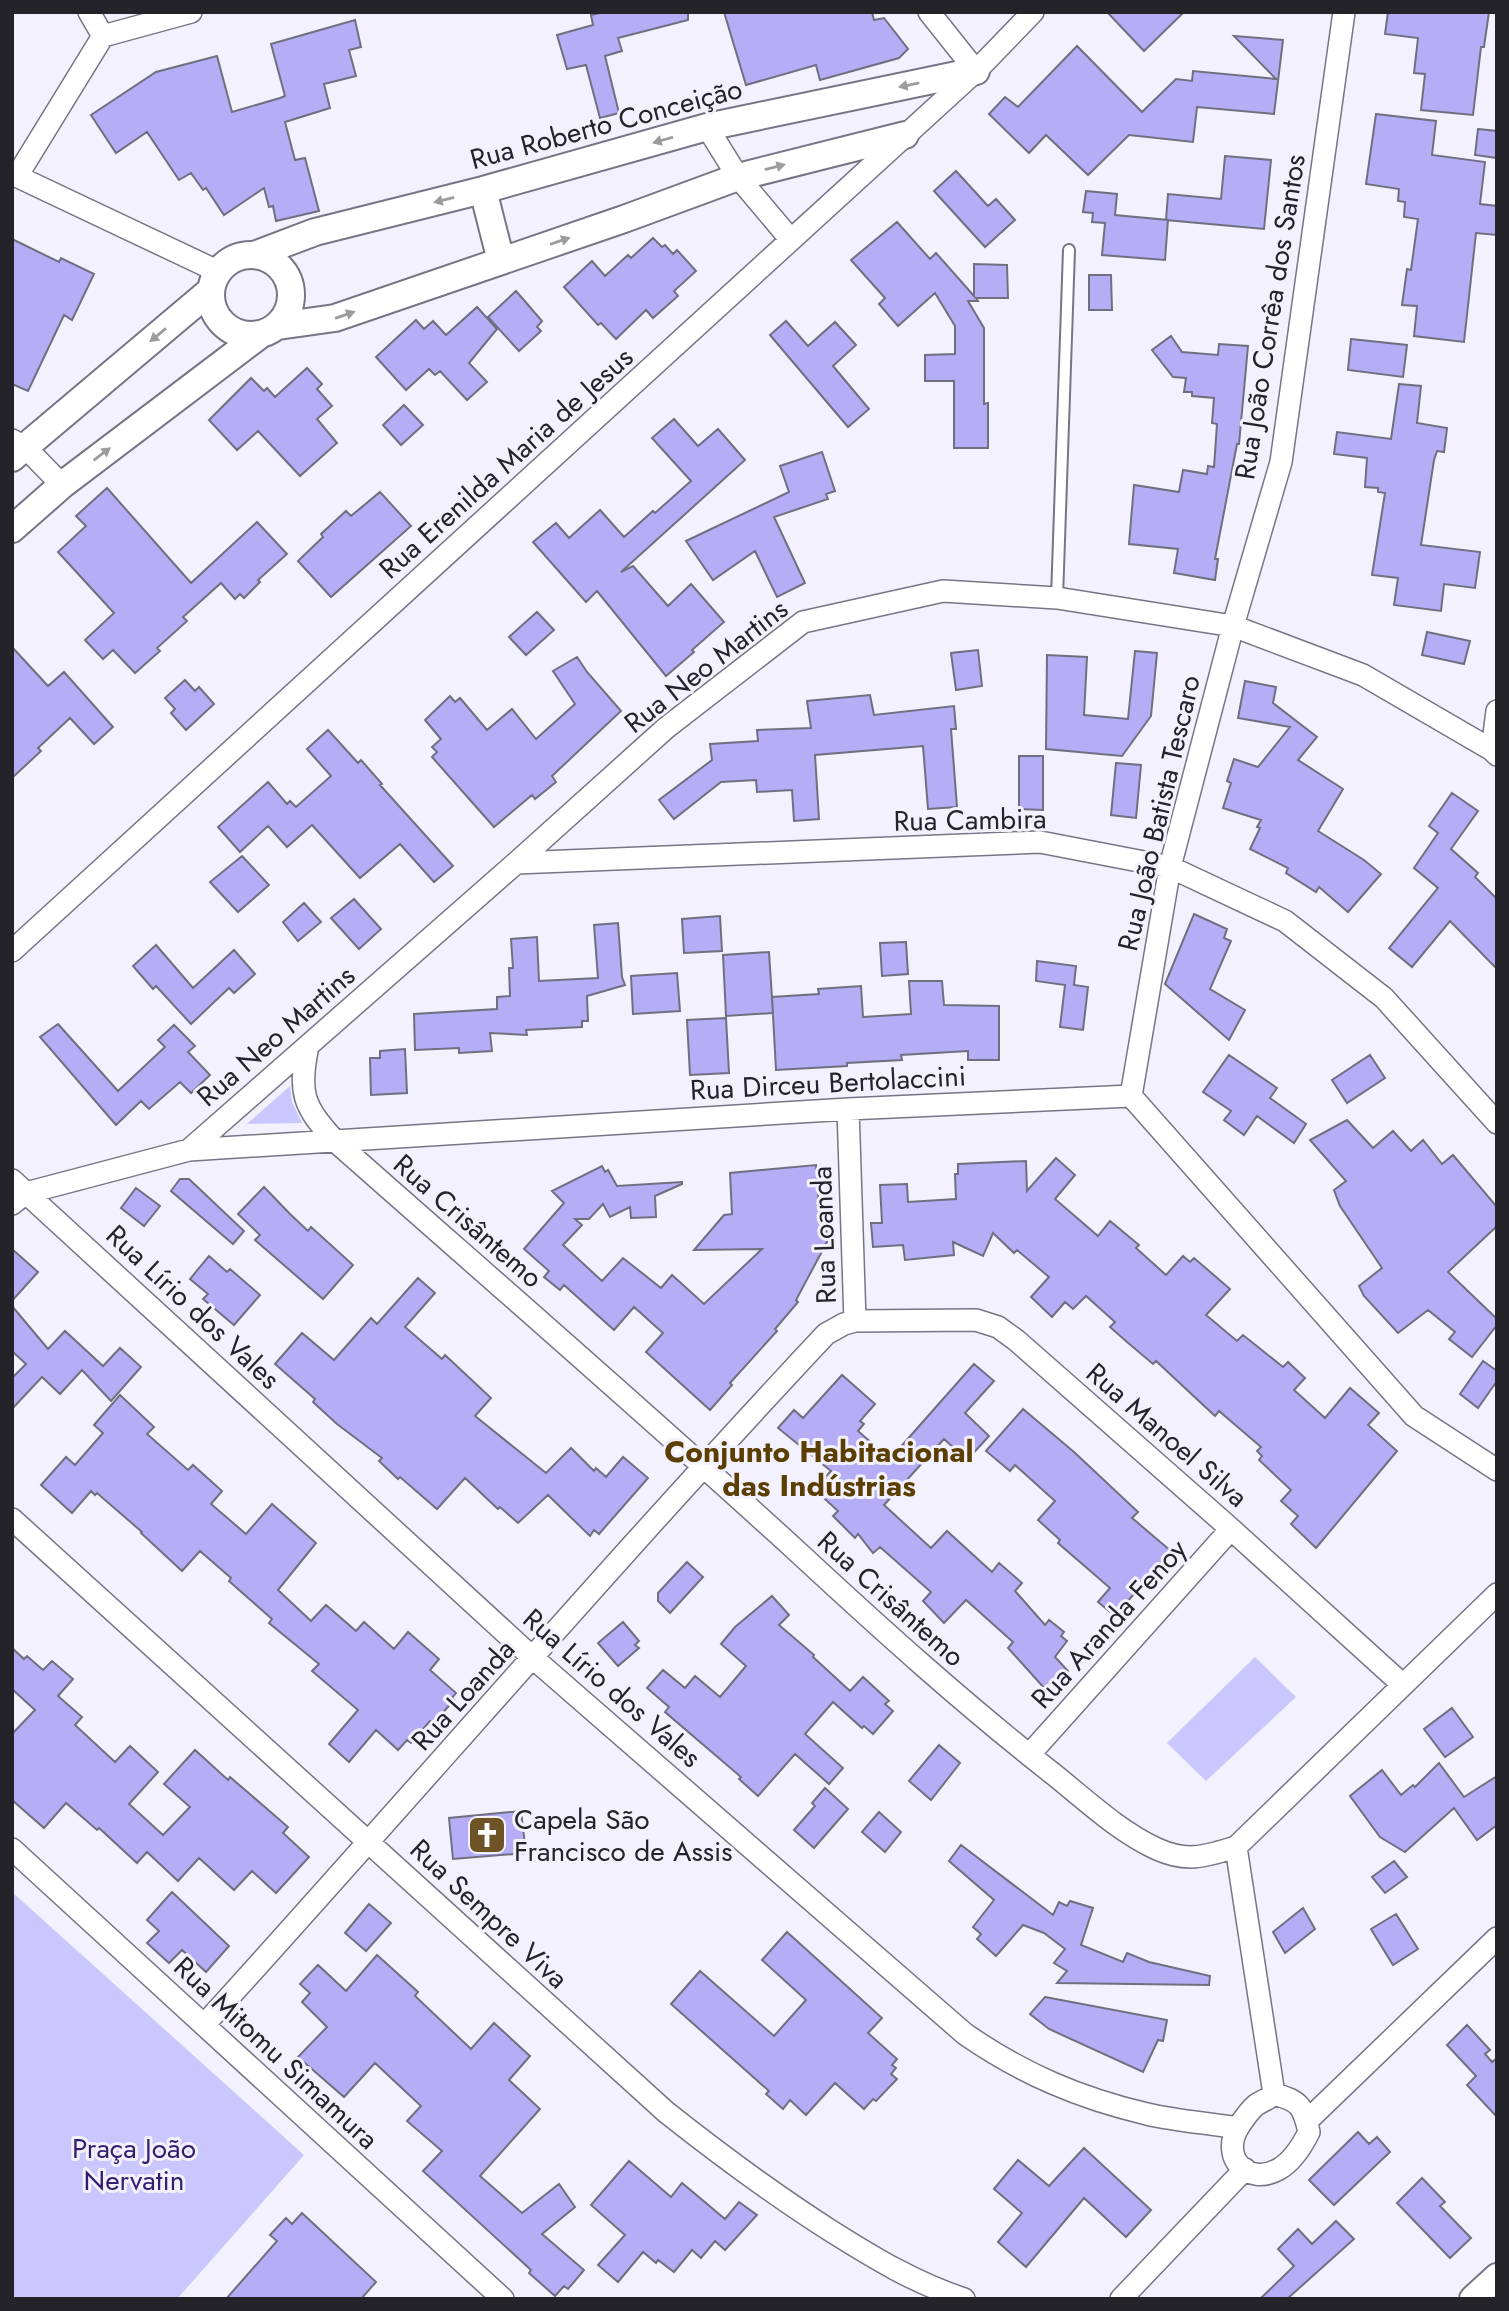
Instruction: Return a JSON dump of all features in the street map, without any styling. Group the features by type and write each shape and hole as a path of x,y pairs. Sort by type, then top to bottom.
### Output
{"street":[{"path":"89,12 103,36"},
{"path":"191,12 103,36 15,175 214,281"},
{"path":"929,12 976,71"},
{"name":"Rua Erenilda Maria de Jesus","path":"12,951 976,71 1033,12"},
{"name":"Rua João Corrêa dos Santos","path":"1233,626 1280,462 1344,12"},
{"name":"Rua Roberto Conceição","path":"257,254 316,232 483,190 707,127 976,71"},
{"path":"707,127 738,177 791,240"},
{"path":"214,281 214,314 227,328 244,335 335,318 738,177 905,135"},
{"path":"483,190 501,261"},
{"path":"12,529 62,485 286,317 291,304 290,285 281,266 257,254 235,257 214,281 16,448 62,485"},
{"name":"Rua Neo Martins","path":"189,1150 666,728 803,622 943,591 1057,598 1233,626 1363,675 1494,752"},
{"name":"Rua João Batista Tescaro","path":"1130,1096 1170,867 1233,626"},
{"path":"1494,752 1497,711"},
{"name":"Rua Cambira","path":"516,863 1040,842 1170,867 1285,921 1384,998 1489,1100 1497,1123"},
{"name":"Rua Crisântemo","path":"307,1046 302,1080 304,1095 313,1117 335,1141 703,1465 914,1660 1122,1829 1159,1850 1197,1858 1236,1847 1497,1594"},
{"path":"1130,1096 1414,1416 1497,1470"},
{"name":"Rua Dirceu Bertolaccini","path":"17,1192 189,1150 848,1109 1130,1096"},
{"name":"Rua Loanda","path":"204,2025 703,1465 826,1334 855,1321 848,1109"},
{"name":"Rua Lírio dos Vales","path":"17,1192 533,1658 965,2034 1002,2059 1056,2087 1147,2114 1238,2128"},
{"name":"Rua Manoel Silva","path":"855,1321 976,1320 998,1327 1231,1529 1403,1685"},
{"name":"Rua Sempre Viva","path":"12,1519 615,2067 710,2147 774,2194 857,2248 912,2279 964,2299"},
{"name":"Rua Aranda Fenoy","path":"1029,1755 1231,1529"},
{"path":"1236,1847 1274,2094"},
{"name":"Rua Mitomu Simamura","path":"12,1849 503,2299"},
{"path":"1307,2122 1497,1938"},
{"path":"1274,2094 1295,2100 1304,2113 1309,2132 1301,2148 1280,2169 1263,2175 1253,2174 1235,2162 1230,2148 1238,2128 1256,2106 1274,2094"},
{"path":"1121,2299 1245,2169"},
{"path":"1473,2299 1497,2277"}],"lane":[{"path":"1057,598 1069,250"}],"green space":[{"path":"290,1086 292,1102 302,1123 247,1124"},
{"path":"1255,1657 1296,1697 1206,1781 1167,1743"},
{"name":"Praça João Nervatin","path":"12,1892 304,2155 177,2299 12,2299"}],"building":[{"path":"605,12 688,12 688,20 618,38 622,51 605,56 619,113 600,118 586,65 567,69 557,35 593,25 591,15"},
{"path":"724,12 872,12 874,20 884,18 908,49 899,58 820,80 816,65 746,85"},
{"path":"1107,12 1184,12 1144,51"},
{"path":"1388,12 1489,12 1484,47 1481,47 1473,115 1421,110 1425,74 1414,73 1418,38 1385,34"},
{"path":"355,20 361,47 349,50 356,76 324,84 330,108 285,122 295,160 305,158 319,211 276,221 273,206 269,207 264,188 224,215 206,188 203,190 191,173 179,180 147,132 116,153 91,115 156,72 217,56 232,112 280,98 285,96 271,44"},
{"path":"1234,36 1283,40 1274,114 1197,107 1193,142 1129,135 1088,175 1046,135 1029,153 989,114 1005,97 1018,107 1077,46 1142,112 1176,79 1192,81 1193,71 1276,79"},
{"path":"1376,114 1436,121 1432,155 1485,162 1480,204 1497,206 1497,235 1476,233 1464,342 1414,336 1417,306 1402,305 1407,269 1411,270 1418,219 1404,217 1405,202 1398,201 1399,189 1366,184"},
{"path":"1478,129 1497,131 1497,158 1475,155"},
{"path":"1225,156 1271,160 1264,229 1166,220 1168,194 1221,199"},
{"path":"956,171 988,206 996,199 1015,220 985,247 934,191"},
{"path":"1086,191 1117,194 1115,215 1168,220 1165,260 1102,255 1105,223 1092,222 1093,213 1083,212"},
{"path":"897,222 930,259 936,253 974,296 974,264 1007,265 1008,298 976,298 978,301 968,301 984,328 984,404 988,403 988,448 954,448 954,381 925,381 925,355 955,354 955,326 935,293 898,326 879,304 885,298 851,260"},
{"path":"653,238 673,254 677,250 696,271 674,291 678,296 653,318 646,310 616,339 601,323 598,325 564,287 592,261 605,276 628,255 631,258"},
{"path":"12,239 59,262 61,258 94,274 72,320 64,315 28,391 12,384"},
{"path":"1089,275 1111,275 1112,310 1089,310"},
{"path":"516,291 542,321 537,327 541,331 519,351 488,317"},
{"path":"477,307 497,329 469,363 487,382 467,400 440,371 435,375 429,369 406,390 376,357 416,320 424,329 433,321 446,335"},
{"path":"786,321 808,346 835,322 856,345 833,366 869,409 848,427 770,335"},
{"path":"1171,336 1182,352 1218,355 1219,344 1248,346 1239,444 1215,559 1218,559 1215,580 1174,573 1178,549 1129,544 1134,485 1179,492 1183,470 1207,474 1208,466 1214,467 1217,424 1212,423 1214,398 1192,396 1192,392 1184,392 1186,378 1173,377 1152,350"},
{"path":"1351,339 1407,345 1403,377 1348,370"},
{"path":"307,368 322,384 317,389 332,406 317,419 337,443 300,476 258,431 237,450 209,420 251,378 264,391 267,388 275,397"},
{"path":"1399,384 1421,386 1417,423 1447,428 1444,452 1437,451 1434,460 1421,545 1480,552 1475,588 1444,584 1441,611 1394,605 1398,578 1372,575 1385,493 1378,492 1378,488 1365,487 1367,458 1334,454 1337,432 1391,439"},
{"path":"404,405 423,425 401,445 383,425"},
{"path":"674,419 698,446 718,429 745,460 621,572 633,566 668,606 691,584 724,622 666,676 597,591 586,602 533,542 556,523 569,538 600,510 624,537 653,511 655,513 691,481 652,438"},
{"path":"822,452 835,491 826,494 828,499 774,517 805,583 777,597 755,551 713,580 686,541 789,492 780,466"},
{"path":"107,488 191,583 257,522 287,554 258,580 260,582 244,598 240,594 235,599 221,583 183,617 187,621 157,648 160,651 135,673 113,650 103,659 85,640 114,613 58,552 86,526 76,516"},
{"path":"380,492 411,526 331,597 298,561 323,537 321,534 346,511 351,516"},
{"path":"537,612 554,630 526,655 509,637"},
{"path":"1427,632 1470,641 1464,664 1422,655"},
{"path":"12,647 48,686 64,672 113,727 94,744 70,718 38,748 41,751 12,778"},
{"path":"978,650 982,686 956,690 951,653"},
{"path":"1135,651 1157,653 1151,716 1122,756 1046,749 1047,655 1087,657 1084,715 1128,719"},
{"path":"577,657 621,711 552,776 556,782 535,799 532,795 494,827 432,757 437,752 432,747 441,739 425,720 450,696 455,702 460,698 487,730 512,709 536,739 575,704 553,671"},
{"path":"185,680 195,691 199,687 214,704 186,730 171,713 175,709 165,698"},
{"path":"1245,681 1276,687 1273,703 1317,737 1298,760 1343,789 1318,831 1381,874 1348,912 1319,887 1316,892 1286,873 1288,868 1250,849 1261,820 1223,808 1231,783 1227,781 1234,759 1258,767 1290,727 1238,718"},
{"path":"870,695 874,715 954,706 956,729 951,729 957,807 928,809 923,746 815,755 819,819 794,821 792,790 757,792 756,780 721,782 674,819 659,800 712,760 710,744 758,741 757,730 811,728 807,701"},
{"path":"328,730 358,763 361,760 453,866 434,882 400,844 360,878 312,825 287,847 268,826 240,852 218,827 268,782 287,804 290,801 296,807 331,776 307,749"},
{"path":"1019,756 1043,756 1043,810 1019,809"},
{"path":"1116,763 1141,765 1136,818 1111,815"},
{"path":"1452,793 1478,811 1451,849 1478,873 1475,877 1497,899 1497,969 1450,921 1412,967 1389,948 1438,888 1414,868 1438,833 1429,826"},
{"path":"242,856 269,885 238,912 210,882"},
{"path":"354,899 381,929 359,949 331,918"},
{"path":"304,903 321,922 298,941 283,922"},
{"path":"1194,914 1227,929 1224,938 1231,941 1210,989 1245,1010 1229,1040 1165,984"},
{"path":"720,916 722,951 684,953 682,919"},
{"path":"618,923 625,985 587,996 588,1021 582,1021 582,1027 526,1030 527,1035 490,1033 492,1051 459,1053 459,1048 415,1050 414,1014 497,1009 497,997 510,996 509,968 513,968 511,939 537,937 539,981 598,978 594,925"},
{"path":"906,942 908,974 882,976 880,943"},
{"path":"156,945 193,988 234,950 255,974 234,993 229,988 191,1024 156,986 153,989 133,966"},
{"path":"769,952 773,1013 726,1016 723,955"},
{"path":"1037,961 1076,966 1074,985 1088,987 1083,1030 1060,1027 1065,985 1036,981"},
{"path":"677,973 680,1011 633,1014 631,976"},
{"path":"909,981 942,981 944,1005 999,1006 999,1060 968,1060 968,1051 901,1055 902,1060 847,1063 847,1066 776,1070 772,997 819,994 818,989 861,986 863,1017 911,1014"},
{"path":"726,1018 729,1073 690,1075 687,1020"},
{"path":"58,1024 118,1091 165,1047 158,1040 174,1025 195,1046 188,1052 210,1075 191,1093 180,1082 149,1109 141,1101 116,1125 40,1037"},
{"path":"405,1049 407,1093 371,1095 370,1058 380,1058 380,1051"},
{"path":"1229,1055 1277,1088 1270,1098 1306,1124 1294,1143 1257,1116 1244,1135 1224,1120 1231,1111 1203,1092"},
{"path":"1370,1055 1385,1078 1347,1103 1332,1080"},
{"path":"1347,1120 1373,1148 1393,1131 1411,1151 1423,1140 1442,1164 1453,1155 1497,1207 1497,1226 1448,1272 1497,1319 1497,1325 1472,1357 1449,1339 1455,1332 1428,1310 1398,1333 1364,1296 1359,1286 1382,1268 1340,1206 1334,1190 1346,1181 1310,1140"},
{"path":"1056,1158 1075,1175 1055,1199 1098,1236 1110,1221 1139,1245 1136,1248 1166,1275 1183,1256 1190,1262 1194,1258 1230,1289 1206,1315 1237,1341 1243,1335 1283,1367 1288,1362 1305,1378 1294,1390 1325,1418 1350,1388 1379,1413 1368,1425 1397,1451 1316,1548 1291,1524 1298,1516 1281,1501 1291,1490 1259,1460 1262,1456 1257,1451 1261,1447 1219,1411 1215,1416 1156,1361 1153,1364 1127,1342 1110,1327 1115,1322 1086,1296 1073,1309 1065,1302 1052,1317 1031,1297 1049,1277 1017,1250 1014,1253 993,1233 983,1256 953,1242 954,1255 905,1260 903,1245 873,1247 871,1223 882,1223 880,1185 907,1184 908,1202 956,1199 955,1174 958,1174 958,1164 1026,1161 1027,1191"},
{"path":"816,1165 820,1221 826,1221 827,1242 796,1300 798,1302 710,1410 646,1352 663,1333 634,1307 614,1330 564,1285 560,1290 544,1277 549,1271 524,1249 564,1203 552,1191 602,1166 605,1172 608,1170 617,1186 682,1182 655,1196 656,1217 631,1218 630,1207 610,1217 603,1204 589,1219 575,1219 582,1225 563,1245 602,1281 623,1258 661,1288 672,1275 704,1304 762,1249 694,1250 724,1215 732,1214 730,1173"},
{"path":"180,1179 189,1179 244,1231 233,1244 171,1191"},
{"path":"264,1187 308,1231 311,1227 353,1265 323,1299 255,1240 260,1235 238,1214"},
{"path":"136,1188 160,1206 144,1226 121,1208"},
{"path":"12,1249 38,1272 12,1301"},
{"path":"209,1256 227,1272 230,1269 260,1295 234,1325 203,1299 208,1294 190,1279"},
{"path":"418,1278 435,1293 405,1327 442,1359 445,1355 491,1398 475,1416 546,1473 571,1448 594,1471 596,1468 606,1477 623,1457 648,1478 599,1534 594,1530 590,1536 548,1495 518,1523 500,1507 498,1509 465,1478 437,1509 400,1477 398,1479 379,1461 382,1458 337,1424 313,1402 315,1399 275,1364 302,1333 334,1360 371,1318 377,1324"},
{"path":"12,1306 48,1349 65,1331 103,1366 120,1348 141,1367 111,1401 82,1370 60,1394 42,1377 12,1409 12,1378 26,1364 12,1351"},
{"path":"1483,1361 1497,1371 1497,1381 1478,1408 1460,1394"},
{"path":"974,1364 994,1381 965,1413 989,1436 967,1460 944,1439 884,1505 931,1548 947,1531 992,1572 999,1563 1022,1583 1015,1591 1045,1625 1049,1620 1064,1632 1061,1636 1067,1641 1055,1657 1068,1671 1046,1690 1008,1648 1013,1642 966,1600 944,1623 923,1601 931,1592 880,1547 873,1553 858,1534 855,1538 833,1516 838,1511 814,1489 831,1471 778,1428 794,1410 803,1418 842,1375 875,1404 860,1421 864,1424 858,1431 890,1459"},
{"path":"120,1395 154,1427 147,1434 188,1470 193,1465 222,1491 211,1504 246,1534 272,1504 316,1543 278,1590 311,1621 326,1605 356,1631 364,1622 394,1649 408,1632 439,1659 430,1670 456,1693 452,1698 454,1700 433,1724 430,1721 411,1743 407,1740 398,1750 376,1730 349,1762 329,1744 358,1710 312,1671 319,1664 269,1623 272,1619 229,1581 231,1578 200,1551 182,1571 97,1493 95,1495 91,1491 72,1513 41,1485 66,1457 75,1465 103,1433 94,1425"},
{"path":"1023,1409 1138,1512 1132,1518 1171,1551 1115,1616 1098,1602 1110,1588 1058,1543 1060,1540 1038,1520 1055,1501 1015,1465 1010,1471 986,1451"},
{"path":"687,1562 703,1577 670,1613 658,1601 658,1593"},
{"path":"772,1596 789,1615 779,1625 850,1691 863,1677 889,1701 885,1704 893,1711 873,1734 864,1726 862,1728 833,1702 805,1734 843,1768 829,1784 795,1754 758,1796 739,1779 741,1777 665,1712 669,1707 647,1688 663,1670 685,1688 695,1676 720,1697 746,1666 721,1644 735,1627"},
{"path":"623,1622 639,1641 635,1645 639,1648 618,1666 598,1643"},
{"path":"12,1648 24,1659 27,1656 43,1670 52,1661 73,1679 58,1696 82,1717 75,1725 115,1762 130,1746 158,1772 129,1804 163,1835 190,1807 164,1784 195,1750 288,1827 283,1833 309,1857 276,1893 252,1871 234,1890 199,1858 178,1881 147,1852 137,1863 99,1828 97,1830 66,1803 44,1828 12,1800 12,1734 35,1710 12,1689"},
{"path":"1452,1708 1473,1737 1445,1757 1424,1729"},
{"path":"939,1745 960,1763 931,1800 909,1781"},
{"path":"1439,1763 1464,1797 1497,1776 1497,1825 1477,1840 1454,1808 1405,1852 1380,1837 1350,1796 1382,1770 1401,1795 1413,1785 1415,1787"},
{"path":"825,1788 848,1809 814,1848 794,1830 815,1806 812,1803"},
{"name":"Capela São Francisco de Assis","path":"521,1811 526,1853 453,1859 449,1818"},
{"path":"879,1812 901,1832 885,1852 862,1832"},
{"path":"961,1845 1053,1915 1059,1902 1067,1906 1070,1901 1093,1908 1081,1945 1123,1962 1127,1953 1149,1962 1210,1976 1209,1985 1057,1983 1067,1971 1054,1963 1065,1949 1044,1933 1023,1925 996,1956 977,1939 981,1934 973,1927 994,1900 949,1861"},
{"path":"1394,1861 1407,1877 1385,1893 1372,1877"},
{"path":"172,1892 229,1946 206,1972 182,1950 169,1963 147,1943 159,1931 147,1920"},
{"path":"369,1904 391,1923 366,1951 345,1933"},
{"path":"1303,1908 1315,1929 1285,1953 1273,1932"},
{"path":"1396,1914 1418,1949 1393,1965 1371,1929"},
{"path":"787,1932 882,2018 868,2033 897,2059 892,2065 896,2068 891,2074 897,2079 876,2101 873,2099 864,2109 835,2083 806,2115 790,2100 783,2109 766,2094 769,2091 671,2004 700,1971 774,2036 806,2000 762,1960"},
{"path":"377,1955 418,1992 415,1996 471,2049 494,2023 530,2056 509,2080 540,2109 480,2176 522,2213 559,2184 575,2207 542,2234 584,2270 568,2289 564,2286 555,2296 529,2273 531,2270 423,2171 442,2151 407,2121 421,2106 375,2063 344,2097 298,2057 327,2027 302,2002 310,1993 300,1984 318,1965 346,1991"},
{"path":"1045,1997 1167,2020 1163,2041 1158,2040 1143,2072 1049,2029 1030,2014"},
{"path":"1467,2025 1490,2050 1485,2054 1492,2062 1497,2058 1497,2117 1467,2085 1476,2076 1447,2045"},
{"path":"1358,2132 1369,2144 1377,2137 1390,2152 1334,2205 1309,2180"},
{"path":"1084,2148 1151,2210 1126,2237 1084,2198 1026,2267 998,2242 1022,2213 994,2189 1018,2160 1049,2186"},
{"path":"629,2161 671,2197 682,2183 725,2219 739,2202 757,2215 725,2250 715,2241 701,2258 692,2250 674,2272 658,2260 656,2263 643,2252 618,2282 598,2265 625,2235 591,2205"},
{"path":"1422,2178 1445,2202 1440,2206 1471,2238 1450,2258 1397,2203"},
{"path":"302,2213 376,2282 361,2299 226,2299 277,2241 270,2235 286,2218 292,2224"},
{"path":"1336,2221 1354,2239 1287,2299 1260,2299 1294,2266 1278,2249 1298,2229 1312,2244"}],"place":[{"name":"Capela São Francisco de Assis","path":"487,1835"}],"district":[{"name":"Conjunto Habitacional das Indústrias","path":"819,1468"}]}
